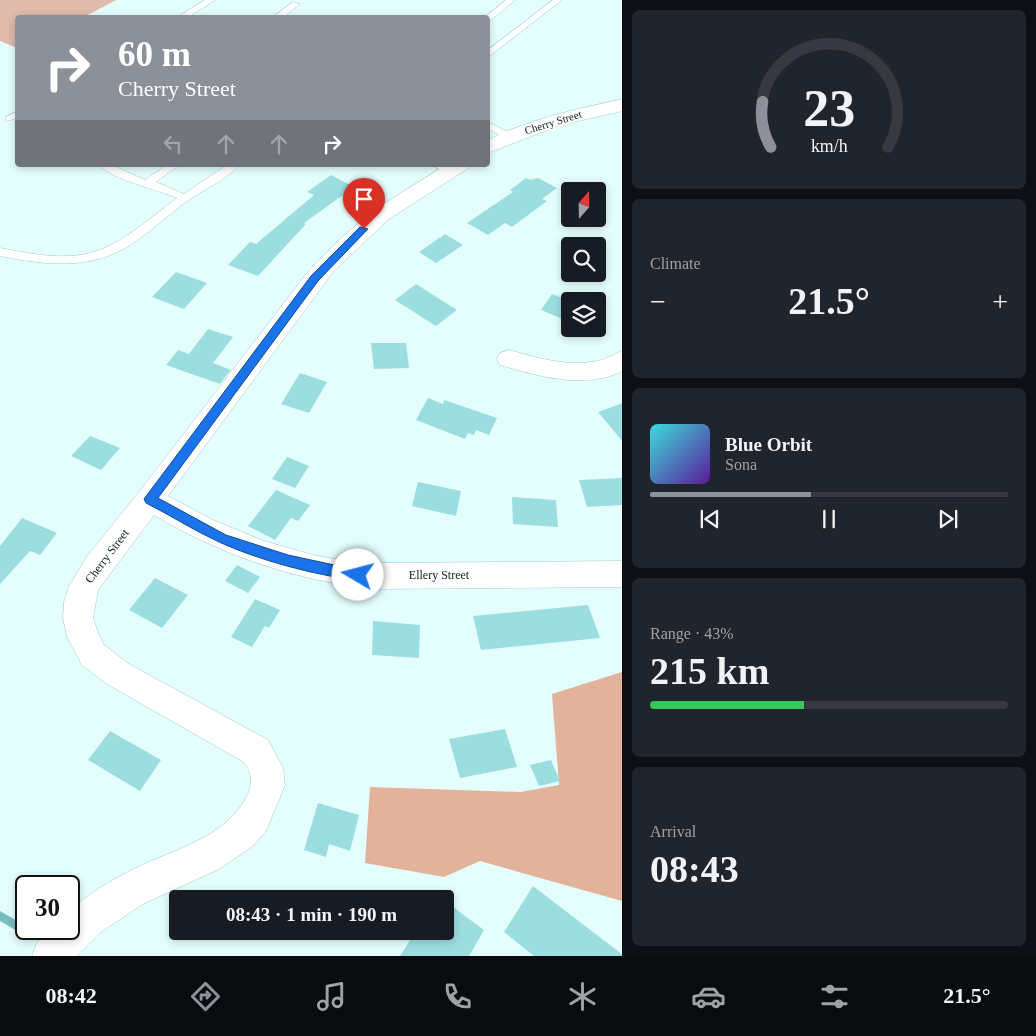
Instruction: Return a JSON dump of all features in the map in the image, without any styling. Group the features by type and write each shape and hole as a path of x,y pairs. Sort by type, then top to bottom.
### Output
{"street":[{"name":"Cherry Street","path":"490,146 509,136 585,112 622,105"},
{"name":"Cherry Street","path":"51,956 84,922 132,890 208,857 242,832 260,811 268,790 268,765 256,752 118,674 93,655 83,637 78,618 78,602 84,586 98,564 150,499 315,278 336,254 373,220 448,167"},
{"path":"510,359 557,372 613,367 622,360"},
{"name":"Ellery Street","path":"150,499 222,538 288,560 339,573 377,576 622,574"}],"lane":[{"path":"185,15 212,0"},
{"path":"490,16 511,0"},
{"path":"490,52 558,0"},
{"path":"280,15 296,4"},
{"path":"15,116 9,119 15,122"},
{"path":"490,126 509,136"},
{"path":"108,167 137,181 185,198"},
{"path":"147,183 171,167"},
{"path":"0,252 55,260 92,258 135,236 185,198 231,167"}],"shaded area":[{"path":"0,0 116,0 88,15 15,15 15,47 0,41"},
{"path":"622,672 622,901 480,861 444,877 365,863 370,787 521,792 559,785 552,694"}],"building":[{"path":"331,175 354,187 304,223 306,224 258,276 228,265 250,242 256,244 314,195 307,192"},
{"path":"526,178 530,180 538,178 557,188 542,199 547,201 512,227 505,223 488,235 467,223 513,192 510,190"},
{"path":"445,234 463,245 436,263 419,252"},
{"path":"176,272 207,283 184,309 152,297"},
{"path":"416,284 457,310 436,326 395,300"},
{"path":"552,294 561,298 561,318 541,310"},
{"path":"208,329 233,337 213,363 231,370 220,384 166,365 178,350 189,354"},
{"path":"371,343 406,343 409,368 374,369"},
{"path":"300,373 327,382 309,413 281,404"},
{"path":"428,398 443,404 444,400 497,418 489,435 476,430 474,435 468,433 465,439 416,420"},
{"path":"622,403 622,441 598,412"},
{"path":"90,436 120,448 101,470 71,456"},
{"path":"287,457 309,466 295,488 272,479"},
{"path":"622,478 622,505 587,507 579,480"},
{"path":"418,482 461,491 456,516 412,506"},
{"path":"276,490 310,505 298,521 291,518 275,540 248,526"},
{"path":"512,497 556,500 558,527 513,524"},
{"path":"22,518 57,533 40,555 30,551 0,584 0,546"},
{"path":"237,565 260,577 248,593 225,581"},
{"path":"155,578 188,595 162,628 129,610"},
{"path":"255,599 280,610 269,628 265,626 252,647 231,637"},
{"path":"588,605 600,638 481,650 473,616"},
{"path":"373,621 420,625 419,658 372,655"},
{"path":"505,729 517,767 460,778 449,739"},
{"path":"110,731 161,760 140,791 88,760"},
{"path":"551,760 560,781 539,786 530,765"},
{"path":"318,803 359,815 350,851 329,844 326,857 304,850"},
{"path":"533,886 622,956 534,956 504,932"},
{"path":"454,908 484,930 469,956 400,956 410,940 454,940"}],"waterway":[{"path":"0,916 15,925"}],"route":[{"path":"358,575 316,568 254,550 222,538 150,499 315,278 336,254 364,229"}]}
